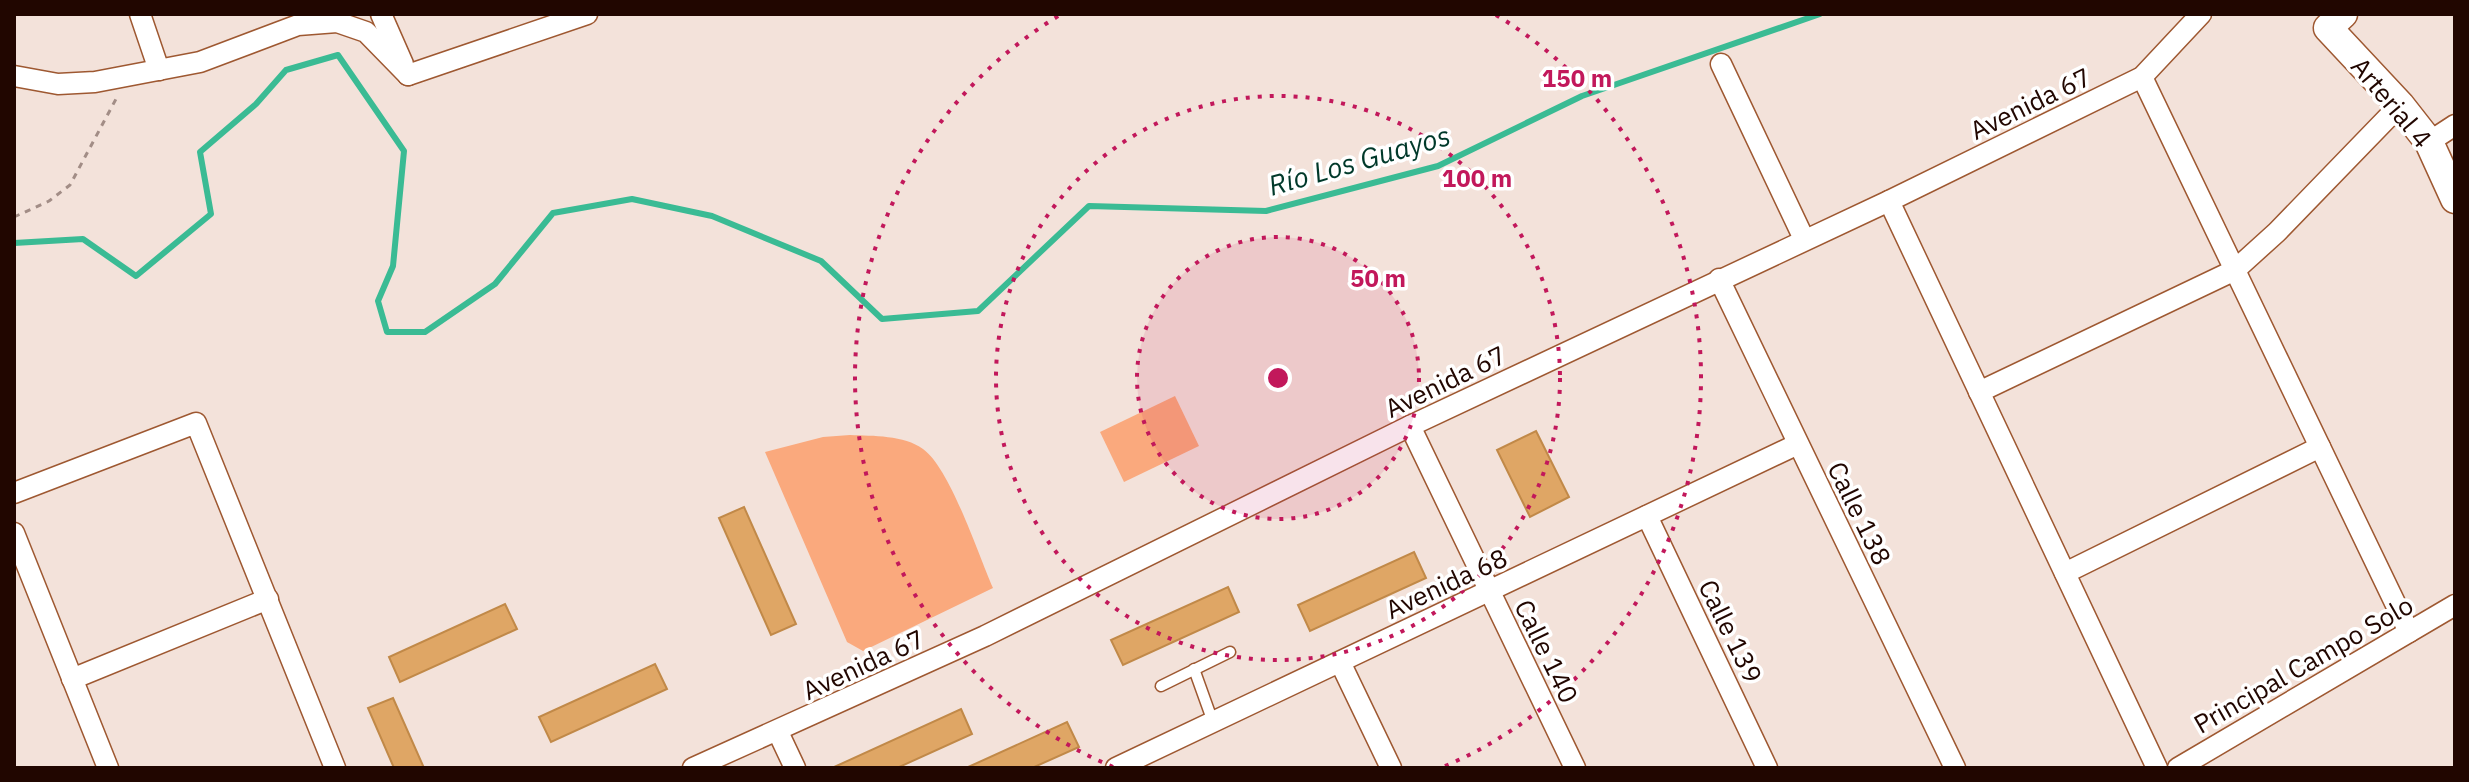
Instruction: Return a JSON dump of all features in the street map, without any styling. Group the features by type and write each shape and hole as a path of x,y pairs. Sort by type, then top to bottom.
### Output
{"street":[{"path":"140,14 159,70"},
{"path":"381,14 408,75"},
{"path":"408,75 587,14"},
{"name":"Avenida 67","path":"693,768 985,636 1410,426 1889,201 2142,77 2201,14"},
{"name":"Arterial 4","path":"2328,19 2429,142 2455,199"},
{"path":"14,76 58,84 159,70 200,62 298,25 337,22 366,32 408,75"},
{"path":"1721,64 1804,239"},
{"path":"2142,77 2409,632"},
{"path":"1979,392 2235,270 2288,221 2400,105"},
{"path":"2429,142 2455,125"},
{"path":"1889,201 2157,768"},
{"name":"Calle 138","path":"1719,279 1955,768"},
{"path":"14,493 196,423 268,599 330,766"},
{"name":"Calle 140","path":"1410,426 1575,768"},
{"name":"Avenida 68","path":"1116,768 1798,444"},
{"path":"2065,573 2320,447"},
{"name":"Calle 139","path":"1647,516 1767,768"},
{"path":"14,533 108,768"},
{"path":"72,679 268,599"},
{"name":"Principal Campo Solo","path":"2178,768 2455,605"},
{"path":"1340,662 1391,768"},
{"path":"778,732 795,768"}],"lane":[{"path":"1161,686 1230,652"},
{"path":"1194,669 1213,722"}],"path":[{"path":"14,217 49,201 70,185 129,75"}],"shaded area":[{"path":"1175,396 1199,446 1124,482 1100,432"},
{"path":"850,435 907,441 923,449 933,459 953,492 993,588 863,651 847,642 765,452 823,437"}],"building":[{"path":"1536,431 1569,497 1530,517 1497,450"},
{"path":"744,507 796,624 771,635 719,518"},
{"path":"1414,552 1426,578 1310,631 1298,605"},
{"path":"1228,587 1239,612 1123,665 1111,640"},
{"path":"505,604 517,629 400,682 389,657"},
{"path":"655,664 667,689 551,742 539,717"},
{"path":"393,698 424,768 394,768 368,708"},
{"path":"961,709 972,734 897,768 832,768"},
{"path":"1067,722 1079,747 1032,768 966,768"}],"waterway":[{"name":"Río Los Guayos","path":"14,243 83,239 136,276 211,214 200,152 256,104 286,70 338,55 404,151 393,266 378,301 387,332 425,332 495,284 553,213 632,199 712,216 821,261 882,319 978,311 1089,206 1266,211 1438,166 1582,96 1820,14"}]}
